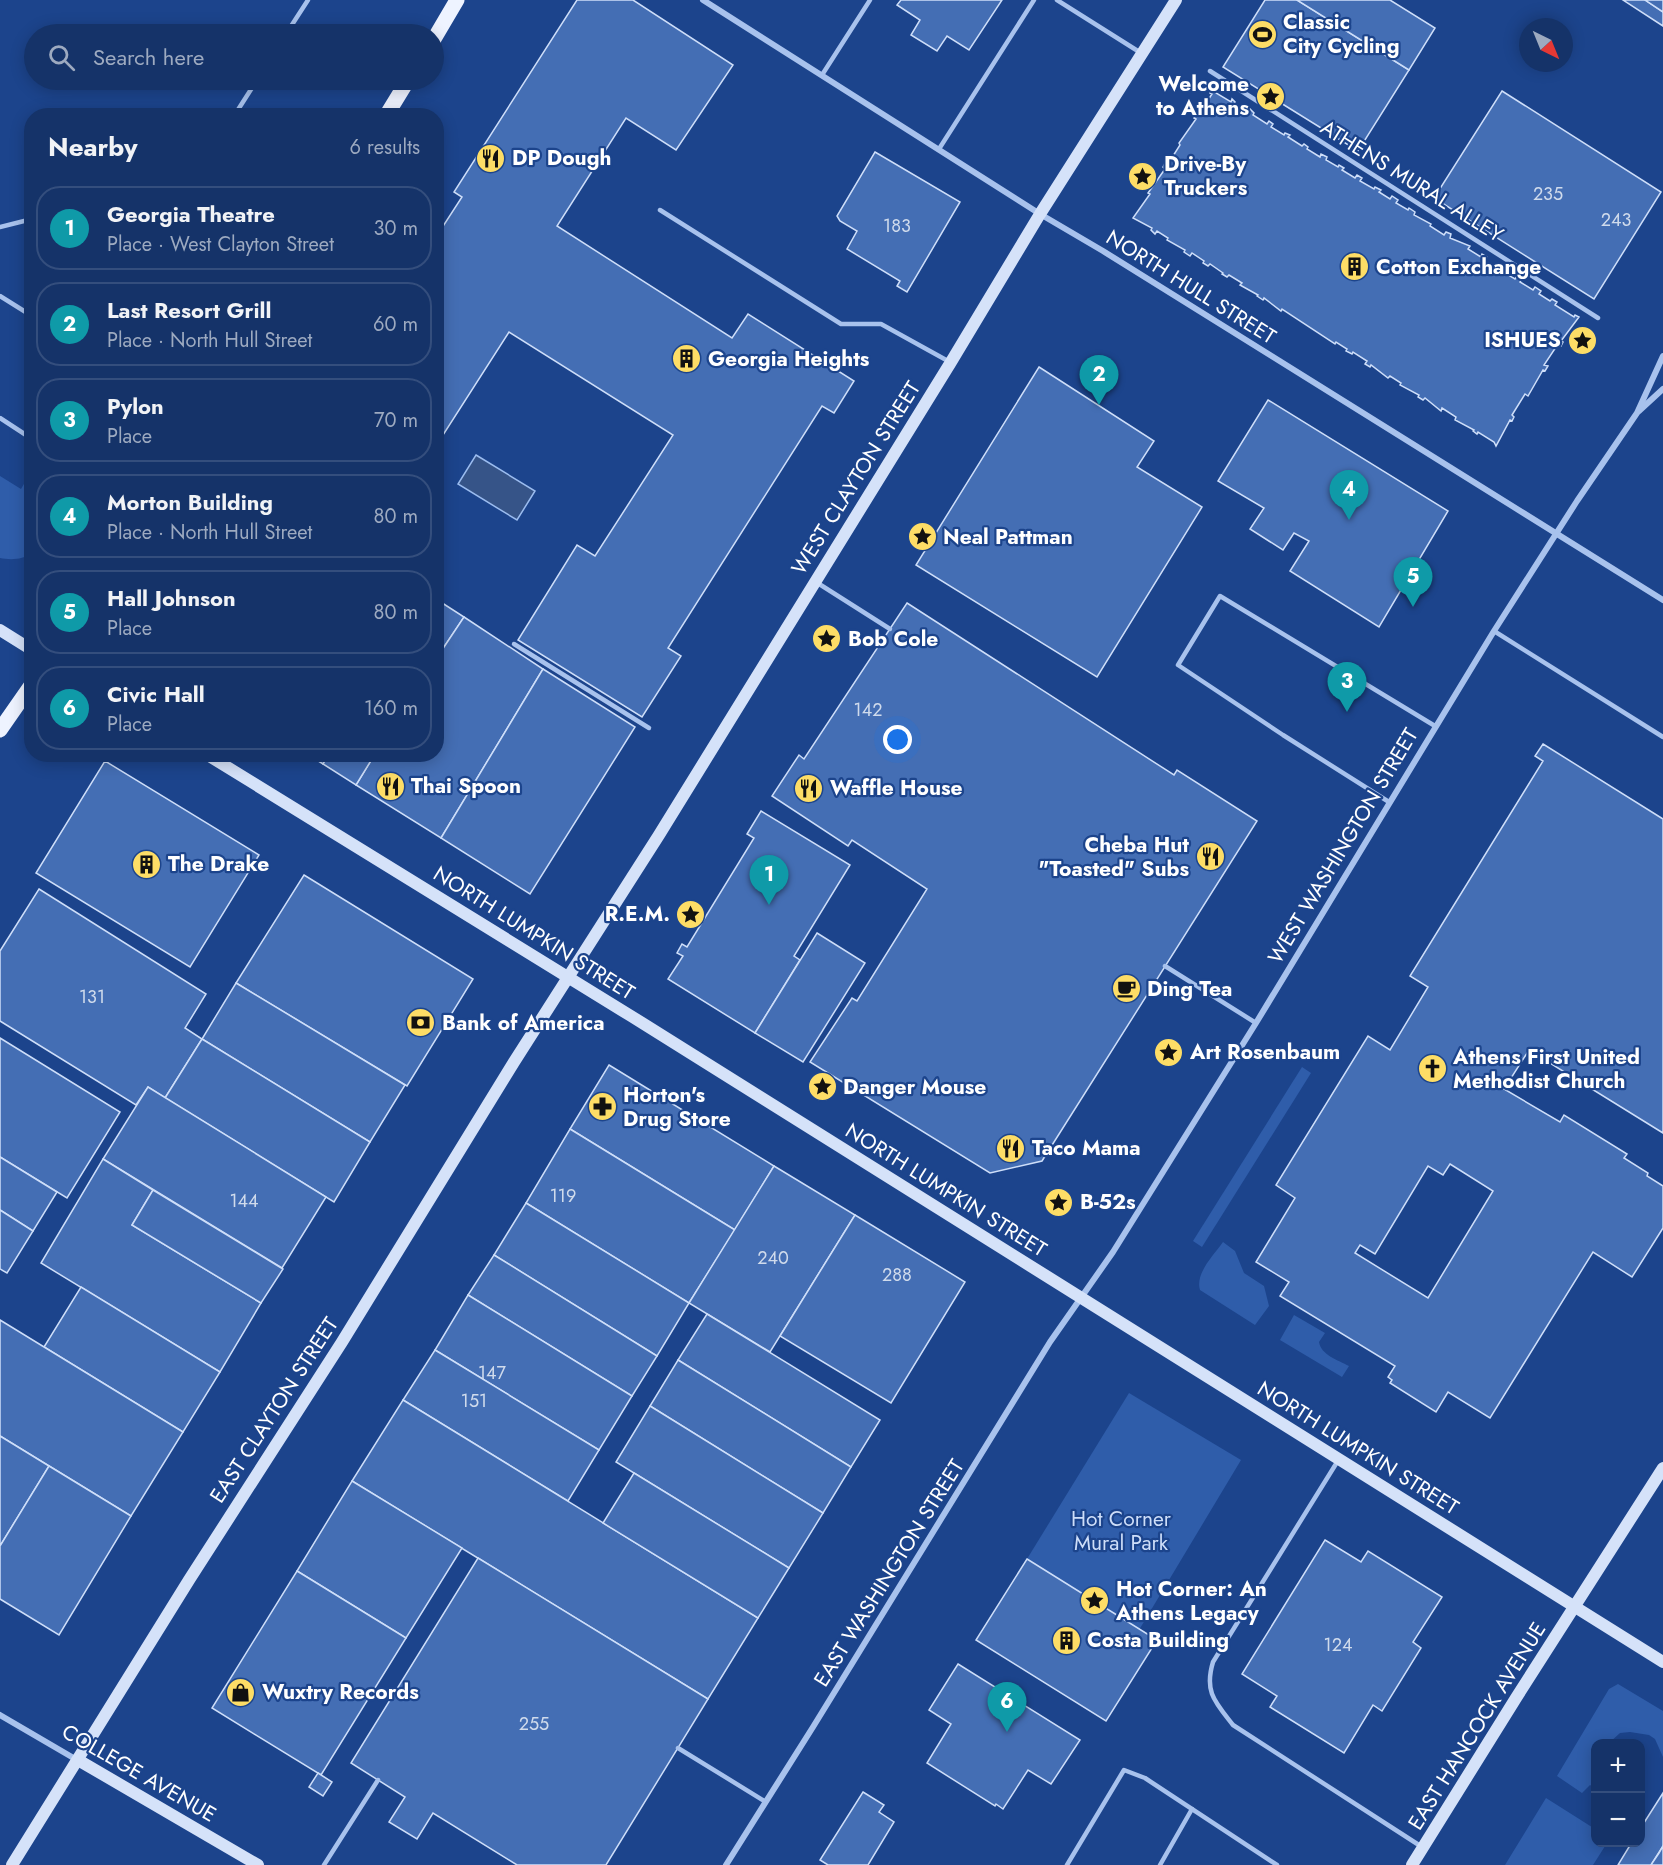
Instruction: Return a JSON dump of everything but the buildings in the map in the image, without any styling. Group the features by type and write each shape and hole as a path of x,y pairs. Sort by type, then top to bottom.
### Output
{"main road":[{"path":"443,24 457,0"},
{"path":"391,108 402,90"},
{"path":"0,730 24,696"}],"street":[{"name":"NORTH HULL STREET","path":"703,0 1040,214 1663,600"},
{"name":"WEST CLAYTON STREET","path":"569,976 659,835 1040,214 1176,0"},
{"name":"WEST WASHINGTON STREET","path":"1081,1298 1113,1252 1256,1023 1494,632 1637,413 1663,356"},
{"name":"WEST WASHINGTON STREET","path":"1637,413 1663,389"},
{"path":"0,630 24,645"},
{"name":"NORTH LUMPKIN STREET","path":"219,762 569,976 1663,1662"},
{"name":"EAST CLAYTON STREET","path":"12,1865 189,1580 342,1342 569,976"},
{"name":"EAST WASHINGTON STREET","path":"726,1865 1050,1341 1081,1298"},
{"name":"EAST HANCOCK AVENUE","path":"1412,1865 1663,1468"},
{"name":"COLLEGE AVENUE","path":"0,1715 258,1865"}],"lane":[{"path":"292,24 308,0"},
{"path":"822,75 870,0"},
{"path":"939,149 1034,0"},
{"path":"1057,0 1143,54"},
{"name":"ATHENS MURAL ALLEY","path":"1210,71 1598,318"},
{"path":"239,108 251,90"},
{"path":"660,210 841,324 881,324 951,362"},
{"path":"0,227 24,221"},
{"path":"0,296 24,311"},
{"path":"0,418 24,434"},
{"path":"814,581 890,629"},
{"path":"1389,802 1178,665 1220,596 1435,726"},
{"path":"1494,632 1663,737"},
{"path":"514,644 649,728"},
{"path":"1165,966 1256,1023"},
{"path":"1339,1459 1213,1662 1208,1678 1214,1700 1233,1725 1423,1847"},
{"path":"678,1748 766,1802"},
{"path":"1067,1865 1124,1770 1144,1778 1277,1865"},
{"path":"324,1865 378,1780"},
{"path":"1160,1865 1192,1809"}],"green space":[{"path":"0,476 21,489 24,484 24,557 0,558"},
{"path":"1302,1067 1311,1073 1202,1247 1193,1241"},
{"path":"1223,1242 1235,1251 1244,1273 1264,1286 1269,1306 1255,1325 1200,1290 1200,1277 1210,1258"},
{"path":"1294,1315 1325,1333 1319,1342 1320,1347 1331,1357 1349,1366 1342,1377 1280,1340"},
{"name":"Hot Corner Mural Park","path":"1129,1393 1241,1460 1139,1630 1027,1559"},
{"path":"1618,1684 1663,1711 1663,1757 1655,1739 1649,1735 1630,1732 1620,1733 1613,1739 1591,1739 1591,1786 1582,1793 1557,1776 1609,1689"},
{"path":"1546,1798 1591,1826 1591,1847 1604,1847 1593,1865 1505,1865"}],"shaded area":[{"path":"476,455 535,491 517,520 458,484"}],"place":[{"name":"Classic City Cycling","path":"1262,34"},
{"name":"Welcome to Athens","path":"1270,96"},
{"name":"DP Dough","path":"491,158"},
{"name":"Drive-By Truckers","path":"1143,176"},
{"name":"Cotton Exchange","path":"1355,267"},
{"name":"ISHUES","path":"1582,340"},
{"name":"Georgia Heights","path":"687,359"},
{"name":"Last Resort Grill","path":"1099,405"},
{"name":"Morton Building","path":"1349,520"},
{"name":"Neal Pattman","path":"922,537"},
{"name":"Hall Johnson","path":"1413,607"},
{"name":"Bob Cole","path":"827,639"},
{"name":"Pylon","path":"1347,712"},
{"name":"Thai Spoon","path":"390,786"},
{"name":"Waffle House","path":"809,788"},
{"name":"Cheba Hut \"Toasted\" Subs","path":"1210,857"},
{"name":"The Drake","path":"147,864"},
{"name":"Georgia Theatre","path":"769,905"},
{"name":"R.E.M.","path":"691,914"},
{"name":"Ding Tea","path":"1126,989"},
{"name":"Bank of America","path":"421,1023"},
{"name":"Art Rosenbaum","path":"1169,1052"},
{"name":"Athens First United Methodist Church","path":"1432,1069"},
{"name":"Danger Mouse","path":"822,1087"},
{"name":"Horton's Drug Store","path":"602,1107"},
{"name":"Taco Mama","path":"1011,1148"},
{"name":"B-52s","path":"1059,1202"},
{"name":"Hot Corner: An Athens Legacy","path":"1095,1601"},
{"name":"Costa Building","path":"1066,1640"},
{"name":"Wuxtry Records","path":"241,1692"},
{"name":"Civic Hall","path":"1007,1732"}]}
